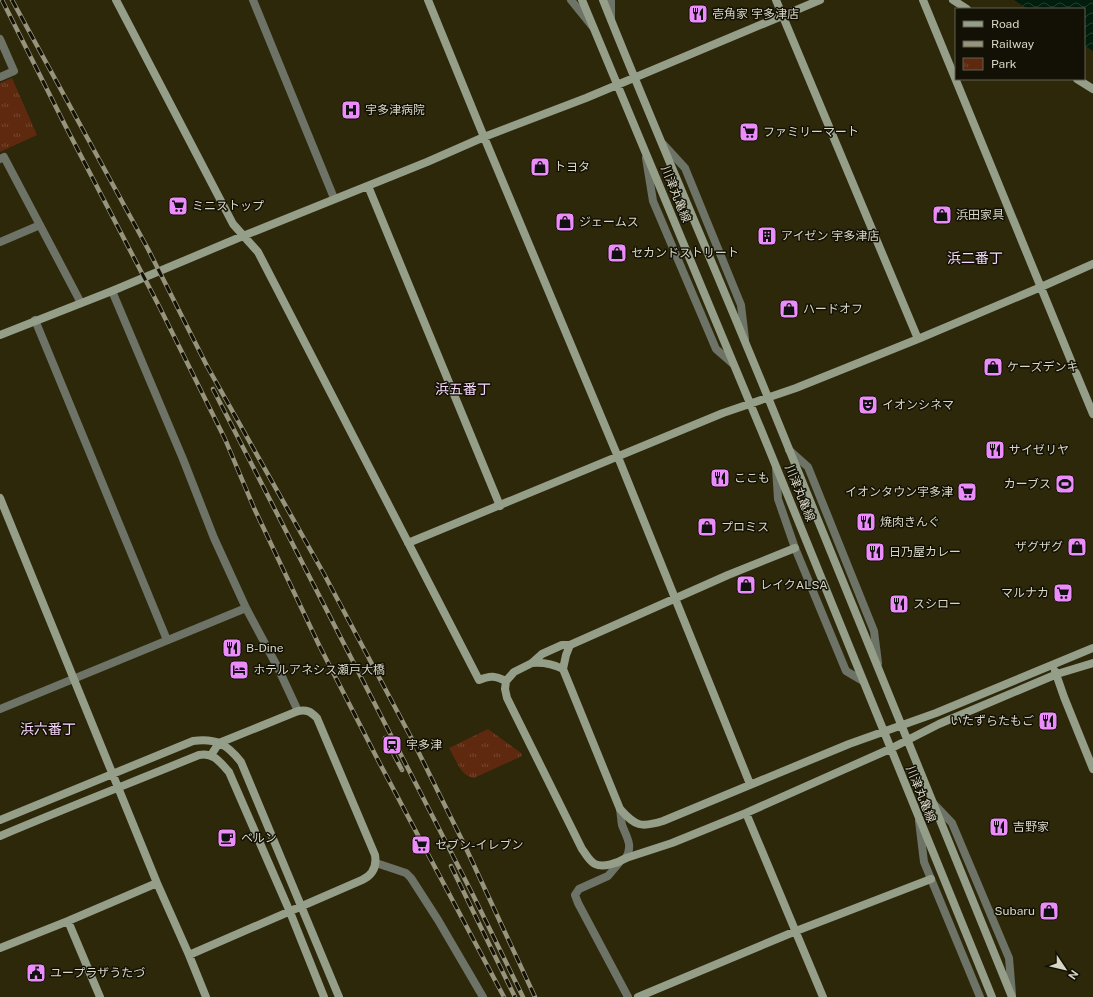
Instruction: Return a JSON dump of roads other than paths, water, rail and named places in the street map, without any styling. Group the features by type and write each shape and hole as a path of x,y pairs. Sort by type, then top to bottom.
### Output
{"street":[{"path":"116,0 233,224 242,236 258,252 479,680 496,676 506,681"},
{"path":"253,0 334,198"},
{"path":"428,0 618,457 750,784"},
{"path":"571,0 595,30"},
{"name":"川津丸亀線","path":"582,0 750,404 992,997"},
{"name":"川津丸亀線","path":"603,0 660,141 768,398 1013,997"},
{"path":"611,0 611,20"},
{"path":"776,0 918,339"},
{"path":"0,335 112,291 334,198 368,186 820,0"},
{"path":"923,0 955,78"},
{"path":"953,0 965,8"},
{"path":"0,39 14,71 0,77"},
{"path":"956,80 1093,414"},
{"path":"1079,80 1093,89"},
{"path":"660,141 685,168 741,305 746,346"},
{"path":"0,159 4,157 81,303"},
{"path":"368,186 500,506"},
{"path":"0,242 40,225"},
{"path":"408,543 723,413 796,388 918,339 1093,264"},
{"path":"112,291 183,459 214,538 246,608 278,668 298,711"},
{"path":"35,320 167,640"},
{"path":"776,468 778,499 795,548 846,671 863,681"},
{"path":"0,498 73,680 206,997"},
{"path":"795,548 728,575 570,645 562,646 542,654 532,663 514,672 506,681 505,689 507,698 582,849 590,860 596,865 623,860 672,843 746,813 890,749 939,724 1057,674 1093,663"},
{"path":"0,709 246,608"},
{"path":"570,645 563,669 620,809 622,823 630,844 630,852 608,876 579,889 575,896 628,997"},
{"path":"620,809 634,822 643,826 653,824 884,731 936,713 1093,648"},
{"path":"532,663 542,662 563,669"},
{"path":"1052,664 1093,769"},
{"path":"189,955 366,878 374,869 376,863 375,855 317,718 311,712 304,709 298,711 219,743 211,755"},
{"path":"0,820 193,741 213,740 219,743 232,750 241,762 302,906 338,997"},
{"path":"0,836 94,796 119,788 199,755 211,755 229,772 290,912 324,997"},
{"path":"932,801 952,823 1009,958 1013,997"},
{"path":"746,813 823,997"},
{"path":"919,820 924,862 980,997"},
{"path":"376,863 406,874 411,878 438,920 483,997"},
{"path":"638,997 796,931 931,879"},
{"path":"0,948 157,883"},
{"path":"68,921 100,997"}],"water":[{"path":"1014,0 1093,0 1093,51 1085,46 1085,8 1026,8"}],"railway":[{"path":"2,0 160,308 225,439 254,508 319,645 379,762 504,997"},
{"path":"12,0 148,249 207,366 324,574 413,741 465,846 535,997"},
{"path":"213,389 473,895 523,997"},
{"path":"385,738 402,770"},
{"path":"451,866 515,997"}],"place":[{"name":"壱角家 宇多津店","path":"698,14"},
{"name":"宇多津病院","path":"351,110"},
{"name":"ファミリーマート","path":"749,132"},
{"name":"トヨタ","path":"540,167"},
{"name":"ミニストップ","path":"178,206"},
{"name":"浜田家具","path":"942,215"},
{"name":"ジェームス","path":"565,222"},
{"name":"アイゼン 宇多津店","path":"767,236"},
{"name":"セカンドストリート","path":"617,253"},
{"name":"ハードオフ","path":"789,309"},
{"name":"ケーズデンキ","path":"993,367"},
{"name":"イオンシネマ","path":"868,405"},
{"name":"サイゼリヤ","path":"995,450"},
{"name":"ここも","path":"720,478"},
{"name":"カーブス","path":"1065,484"},
{"name":"イオンタウン宇多津","path":"967,492"},
{"name":"焼肉きんぐ","path":"866,522"},
{"name":"プロミス","path":"707,527"},
{"name":"ザグザグ","path":"1077,547"},
{"name":"日乃屋カレー","path":"875,552"},
{"name":"レイクALSA","path":"746,585"},
{"name":"マルナカ","path":"1063,593"},
{"name":"スシロー","path":"899,604"},
{"name":"B-Dine","path":"232,648"},
{"name":"ホテルアネシス瀬戸大橋","path":"239,670"},
{"name":"いたずらたもご","path":"1048,721"},
{"name":"宇多津","path":"392,745"},
{"name":"吉野家","path":"999,827"},
{"name":"ベルン","path":"227,838"},
{"name":"セブン-イレブン","path":"421,845"},
{"name":"Subaru","path":"1049,911"},
{"name":"ユープラザうたづ","path":"36,973"}],"district":[{"name":"浜二番丁","path":"975,258"},
{"name":"浜五番丁","path":"463,389"},
{"name":"浜六番丁","path":"48,729"}]}
